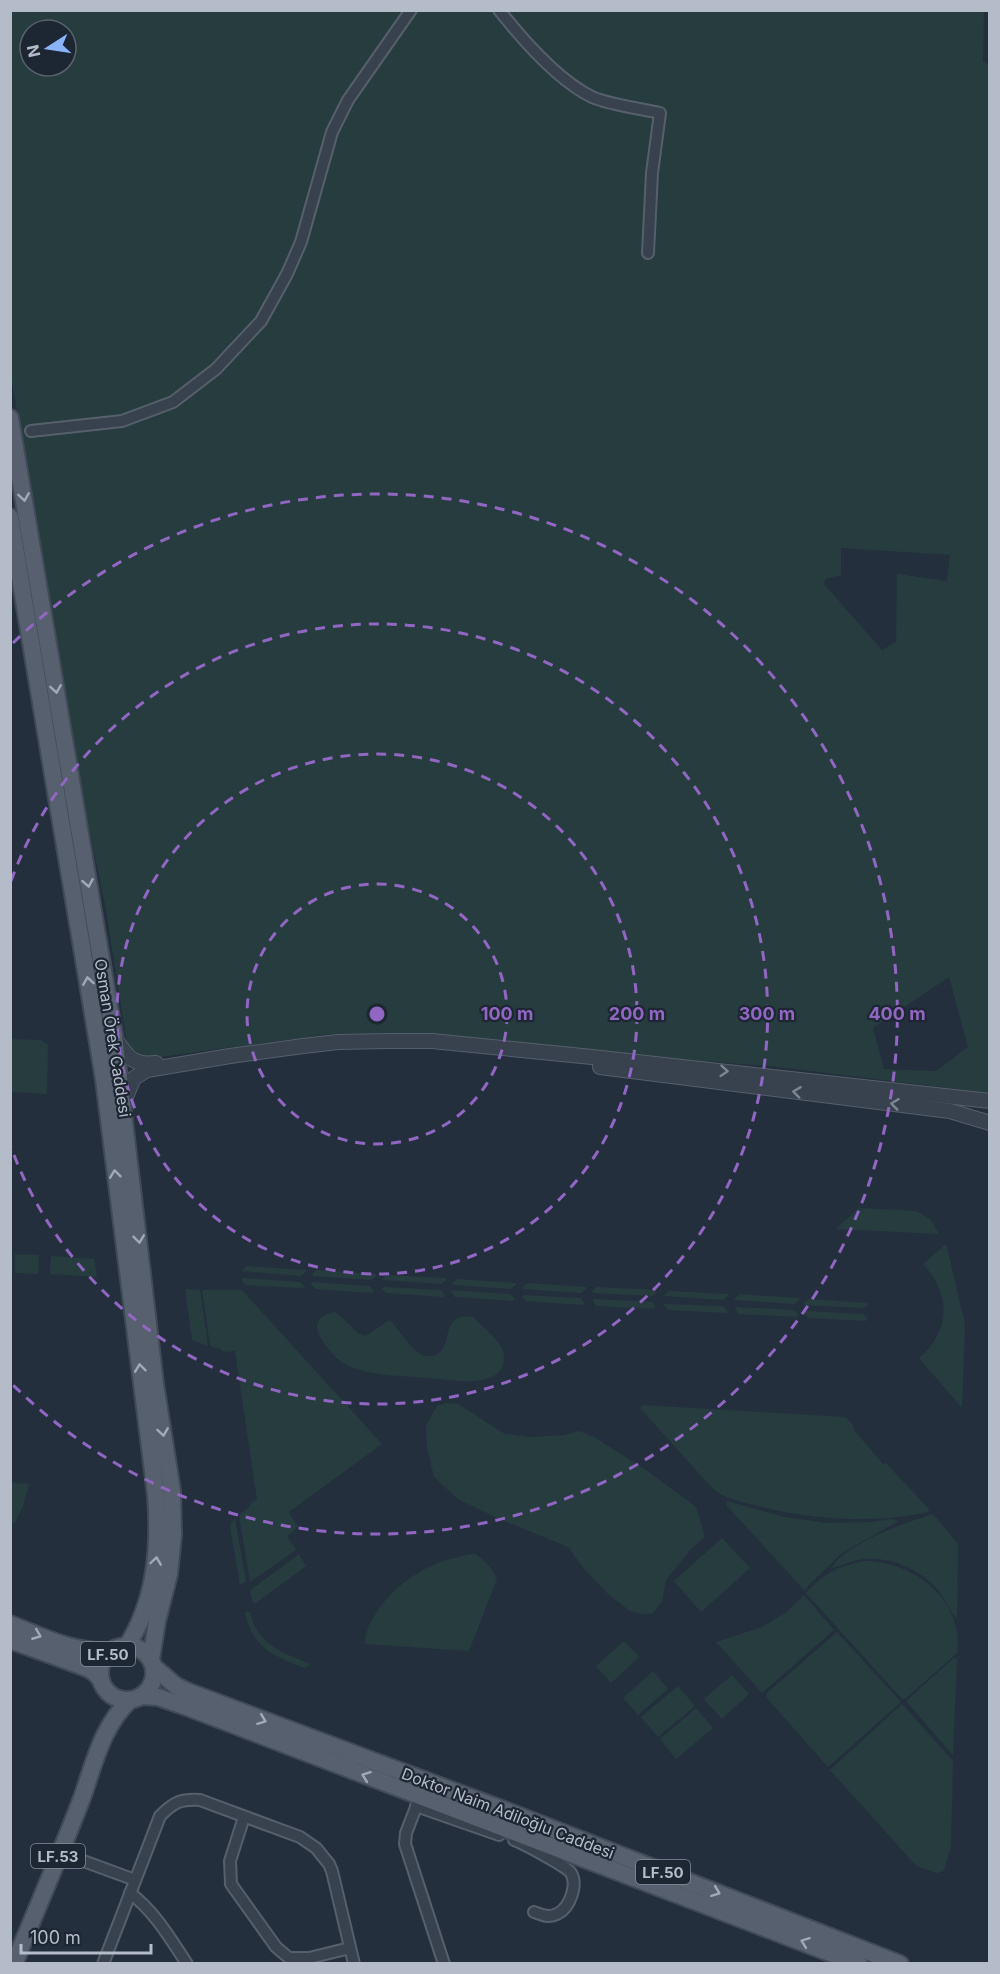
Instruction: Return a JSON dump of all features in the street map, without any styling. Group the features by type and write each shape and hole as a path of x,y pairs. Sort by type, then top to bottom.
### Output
{"main road":[{"name":"Osman Örek Caddesi","path":"10,418 114,1036 155,1384 172,1491 173,1535 169,1574 157,1621 152,1663"},
{"name":"Osman Örek Caddesi","path":"10,517 104,1079 156,1494 158,1525 153,1582 135,1633 120,1648"},
{"name":"LF.50","path":"10,1624 64,1653"},
{"name":"LF.50","path":"10,1640 64,1653"},
{"path":"64,1653 120,1648"},
{"name":"LF.50","path":"120,1648 141,1650 152,1663 153,1680 147,1692 136,1698 118,1698 105,1686 100,1673 104,1660 120,1648"},
{"path":"64,1653 94,1672 105,1686"},
{"name":"Doktor Naim Adiloğlu Caddesi","path":"152,1663 176,1686 421,1795 900,1964"},
{"name":"LF.53","path":"14,1964 82,1798 99,1747 111,1704 105,1686"},
{"name":"Doktor Naim Adiloğlu Caddesi","path":"136,1698 158,1697 171,1701 633,1875 859,1964"},
{"name":"LF.53","path":"99,1747 122,1707 136,1698"}],"street":[{"path":"31,430 122,422 173,402 216,369 261,321 287,274 301,242 332,132 348,100 411,10"},
{"path":"499,10 516,32 567,81 593,98 660,113 652,173 648,253"},
{"path":"114,1036 131,1060 145,1064 338,1042 432,1041 990,1101"},
{"path":"402,1041 950,1111 990,1123"},
{"path":"123,1104 134,1078 147,1070 230,1056"},
{"path":"444,1964 405,1845 406,1833 421,1795 567,1868 572,1875 573,1889 566,1907 552,1916 543,1916 534,1912"},
{"path":"103,1964 160,1816 171,1805 185,1799 200,1800 300,1838 315,1848 329,1864 354,1964"},
{"path":"244,1817 230,1861 231,1884 276,1947 289,1958 309,1958 350,1948"},
{"path":"59,1852 135,1880"},
{"path":"130,1893 142,1902 162,1924 187,1964"}],"green space":[{"path":"10,11 984,11 983,61 990,66 989,1093 769,1066 686,1060 422,1033 331,1034 145,1059 133,1053 127,1044 106,910 84,804 11,376","holes":["841,548 950,555 947,581 897,574 896,642 882,650 824,584 825,579 841,575","949,977 968,1047 936,1071 884,1069 873,1028"]},
{"path":"10,1039 41,1040 48,1045 47,1094 11,1092"},
{"path":"859,1208 916,1211 930,1219 939,1234 836,1229"},
{"path":"946,1244 965,1324 962,1408 919,1358 937,1337 942,1325 943,1313 943,1300 939,1288 923,1264"},
{"path":"15,1254 39,1255 38,1274 15,1273"},
{"path":"51,1256 94,1259 97,1277 50,1274"},
{"path":"247,1266 306,1270 306,1272 301,1276 242,1271"},
{"path":"317,1270 376,1274 376,1276 371,1280 313,1276 312,1274"},
{"path":"387,1275 446,1278 446,1280 441,1284 382,1279"},
{"path":"241,1279 300,1282 305,1287 245,1285"},
{"path":"457,1279 516,1283 516,1285 511,1289 453,1285 452,1283"},
{"path":"312,1282 370,1286 374,1291 372,1293 315,1289"},
{"path":"527,1283 586,1287 586,1289 581,1293 523,1289"},
{"path":"383,1287 441,1290 445,1296 386,1293"},
{"path":"597,1287 656,1290 657,1292 652,1296 593,1293 592,1291"},
{"path":"185,1289 200,1290 208,1346 192,1340"},
{"path":"202,1290 242,1290 382,1444 289,1512 298,1527 287,1536 296,1550 250,1582 239,1515 249,1507 251,1502 257,1500 235,1351 224,1352 210,1346"},
{"path":"452,1290 510,1294 515,1299 512,1301 455,1297"},
{"path":"669,1291 728,1294 728,1296 723,1300 664,1296"},
{"path":"740,1294 799,1298 799,1300 794,1304 734,1299"},
{"path":"524,1295 581,1298 585,1304 526,1301 522,1297"},
{"path":"809,1299 867,1303 868,1305 863,1308 804,1305"},
{"path":"592,1300 652,1302 656,1307 654,1309 596,1306"},
{"path":"665,1304 723,1306 728,1312 668,1310"},
{"path":"736,1307 794,1310 799,1315 797,1317 739,1314"},
{"path":"336,1312 358,1333 365,1336 390,1320 413,1348 427,1356 439,1353 443,1348 454,1320 473,1317 501,1347 504,1356 503,1365 498,1373 490,1378 469,1381 385,1375 355,1368 337,1358 318,1333 317,1324 321,1318"},
{"path":"804,1312 863,1314 868,1319 865,1321 808,1318"},
{"path":"446,1403 458,1404 505,1434 531,1437 565,1435 579,1431 594,1437 649,1472 696,1507 705,1537 692,1548 666,1580 662,1601 653,1613 642,1614 630,1611 608,1594 585,1570 568,1547 497,1518 458,1499 434,1477 427,1448 426,1425 437,1406"},
{"path":"642,1405 845,1417 883,1464 886,1463 928,1508 929,1512 886,1518 843,1519 800,1515 733,1500 711,1487 640,1408"},
{"path":"11,1483 29,1484 15,1523 11,1522"},
{"path":"727,1501 785,1517 826,1523 891,1519 899,1521 842,1553 804,1590 727,1506"},
{"path":"933,1514 958,1544 957,1619 929,1581 900,1564 868,1559 831,1568 850,1550 863,1542 892,1528"},
{"path":"235,1518 246,1582 240,1585 230,1525"},
{"path":"722,1538 750,1568 701,1612 674,1581"},
{"path":"299,1554 306,1566 253,1603 250,1593 252,1589"},
{"path":"474,1554 488,1565 497,1579 469,1651 365,1644 367,1632 376,1613 395,1590 431,1566"},
{"path":"864,1561 900,1568 917,1576 944,1600 952,1616 957,1634 957,1653 905,1699 902,1699 806,1593 832,1572"},
{"path":"804,1595 834,1630 762,1693 716,1642 762,1627 785,1613"},
{"path":"245,1612 250,1612 253,1623 265,1640 281,1651 311,1664 305,1668 266,1649 253,1634"},
{"path":"837,1632 901,1702 828,1767 766,1697 767,1693"},
{"path":"624,1641 639,1657 611,1683 596,1666"},
{"path":"954,1658 957,1659 953,1755 906,1701"},
{"path":"653,1671 668,1689 638,1715 623,1698"},
{"path":"732,1675 749,1694 722,1719 704,1699"},
{"path":"678,1686 695,1706 658,1737 641,1717"},
{"path":"902,1704 953,1761 951,1847 943,1871 937,1873 917,1866 830,1770"},
{"path":"696,1708 713,1728 676,1759 660,1739"}]}
